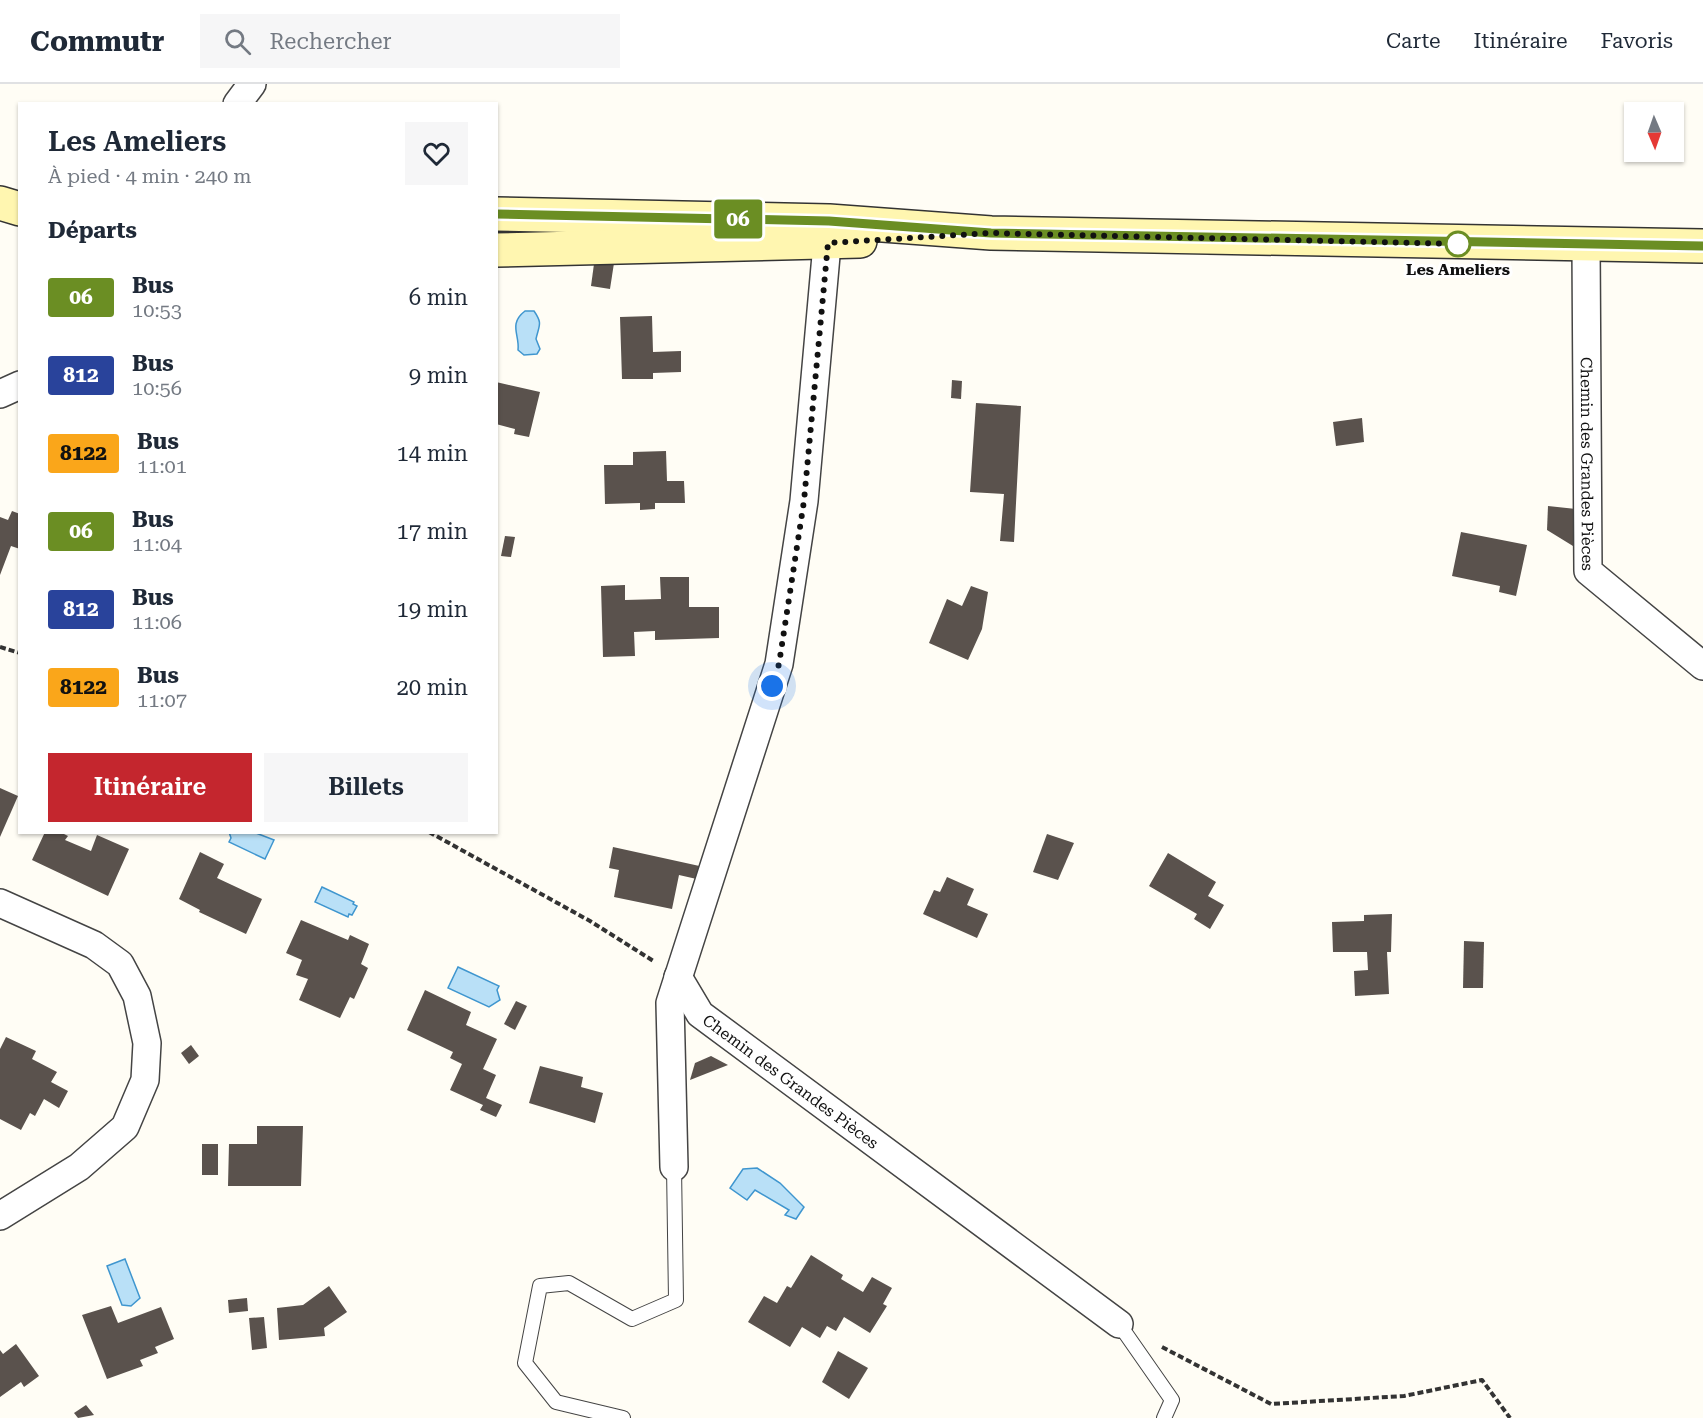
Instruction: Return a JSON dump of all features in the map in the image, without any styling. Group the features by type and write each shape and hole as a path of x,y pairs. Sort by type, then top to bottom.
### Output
{"main road":[{"path":"0,183 18,187"},
{"path":"0,203 18,208"},
{"path":"498,214 828,232 1703,246"},
{"path":"498,250 828,232"}],"street":[{"path":"238,102 252,84"},
{"path":"674,1167 670,1003 779,664 804,501 828,232"},
{"name":"Chemin des Grandes Pièces","path":"1586,244 1588,571 1703,666"},
{"path":"0,394 18,386"},
{"path":"0,903 94,945 120,964 137,996 147,1043 146,1080 125,1127 79,1167 0,1216"},
{"name":"Chemin des Grandes Pièces","path":"678,976 700,1014 1119,1324"}],"lane":[{"path":"623,1418 556,1402 525,1363 540,1286 569,1283 632,1319 676,1300 674,1167"},
{"path":"1119,1324 1172,1400 1164,1418"}],"path":[{"path":"0,647 18,652"},
{"path":"433,834 590,921 678,976"},
{"path":"1119,1324 1271,1404 1404,1396 1482,1380 1510,1418"}],"water":[{"path":"525,311 534,311 539,322 536,339 540,349 537,354 524,355 518,350 516,325 517,320"},
{"path":"230,834 259,834 274,840 265,859 229,842"},
{"path":"322,887 354,902 353,904 357,906 352,915 349,914 348,917 315,902"},
{"path":"458,967 499,986 497,990 500,1000 489,1007 448,988"},
{"path":"757,1168 780,1183 804,1207 796,1219 785,1215 789,1210 755,1190 747,1200 730,1188 743,1169"},
{"path":"125,1259 140,1298 131,1306 122,1305 107,1266"}],"building":[{"path":"614,263 610,289 591,286 594,264"},
{"path":"652,316 653,352 681,351 681,372 653,373 653,379 622,379 620,317"},
{"path":"952,380 962,381 961,399 951,398"},
{"path":"498,382 540,392 529,437 514,434 515,429 498,425"},
{"path":"976,403 1021,406 1014,542 1000,541 1004,494 970,492"},
{"path":"1362,418 1364,442 1336,446 1333,422"},
{"path":"666,451 667,481 684,481 685,503 655,503 655,509 640,510 640,503 605,504 604,465 633,465 633,452"},
{"path":"1548,506 1576,509 1573,546 1547,530"},
{"path":"12,511 18,513 18,548 11,546 0,575 0,517 8,520"},
{"path":"1461,532 1527,545 1516,596 1499,592 1500,586 1452,576"},
{"path":"505,536 515,537 511,557 501,556"},
{"path":"660,577 689,577 689,607 719,607 719,638 655,640 655,631 634,632 635,656 603,657 601,586 625,585 625,600 661,599"},
{"path":"971,586 988,592 982,629 968,660 929,643 947,599 962,606"},
{"path":"0,788 18,796 0,837"},
{"path":"44,834 64,834 68,836 65,840 91,851 97,835 129,849 108,896 32,860"},
{"path":"1047,834 1074,843 1058,880 1033,872"},
{"path":"613,847 704,867 701,880 679,875 672,909 614,897 619,870 609,868"},
{"path":"200,852 224,864 217,878 262,899 246,934 199,912 200,910 179,899"},
{"path":"1168,853 1216,882 1208,896 1224,905 1210,929 1194,919 1197,914 1149,886"},
{"path":"947,877 974,889 967,905 988,914 977,938 923,914 934,890 940,892"},
{"path":"1392,914 1391,952 1387,952 1389,994 1355,996 1354,971 1368,970 1367,952 1333,952 1332,922 1364,921 1364,915"},
{"path":"301,920 348,940 350,935 369,944 361,964 368,968 354,999 350,997 340,1018 299,1000 308,979 296,975 302,960 286,953"},
{"path":"1464,941 1484,942 1483,988 1463,988"},
{"path":"425,990 471,1012 466,1025 497,1039 483,1069 496,1075 486,1098 502,1105 496,1117 480,1110 483,1105 450,1090 462,1064 450,1058 453,1052 407,1030"},
{"path":"516,1001 527,1006 515,1030 504,1024"},
{"path":"6,1037 36,1051 32,1059 57,1072 51,1082 68,1091 59,1108 44,1099 35,1116 30,1113 21,1130 0,1119 0,1049"},
{"path":"191,1045 199,1056 189,1064 181,1053"},
{"path":"711,1056 728,1065 690,1080 695,1063"},
{"path":"540,1066 583,1077 581,1087 603,1093 595,1123 529,1103"},
{"path":"257,1126 303,1126 301,1186 228,1186 229,1144 257,1144"},
{"path":"202,1144 218,1144 218,1175 202,1175"},
{"path":"811,1255 843,1275 841,1279 863,1292 872,1277 892,1288 883,1304 887,1306 870,1333 844,1317 836,1331 827,1326 820,1338 802,1327 790,1347 748,1322 764,1296 777,1303 787,1286 791,1288"},
{"path":"329,1286 347,1312 324,1328 325,1336 279,1340 277,1308 303,1305"},
{"path":"247,1298 248,1311 229,1313 228,1300"},
{"path":"111,1306 118,1323 161,1307 174,1339 155,1347 158,1353 140,1360 143,1366 107,1379 82,1315"},
{"path":"264,1317 267,1348 252,1350 249,1318"},
{"path":"16,1344 39,1376 24,1387 21,1382 0,1397 0,1350 3,1354"},
{"path":"838,1351 868,1368 849,1399 822,1382"},
{"path":"86,1405 94,1415 78,1418 74,1413"}],"bus line":[{"name":"06","path":"498,214 829,221 991,233 1458,244 1703,246"}],"place":[{"name":"Les Ameliers","path":"1458,244"}],"route":[{"path":"772,686 779,664 804,501 828,243 991,233 1458,244"}]}
